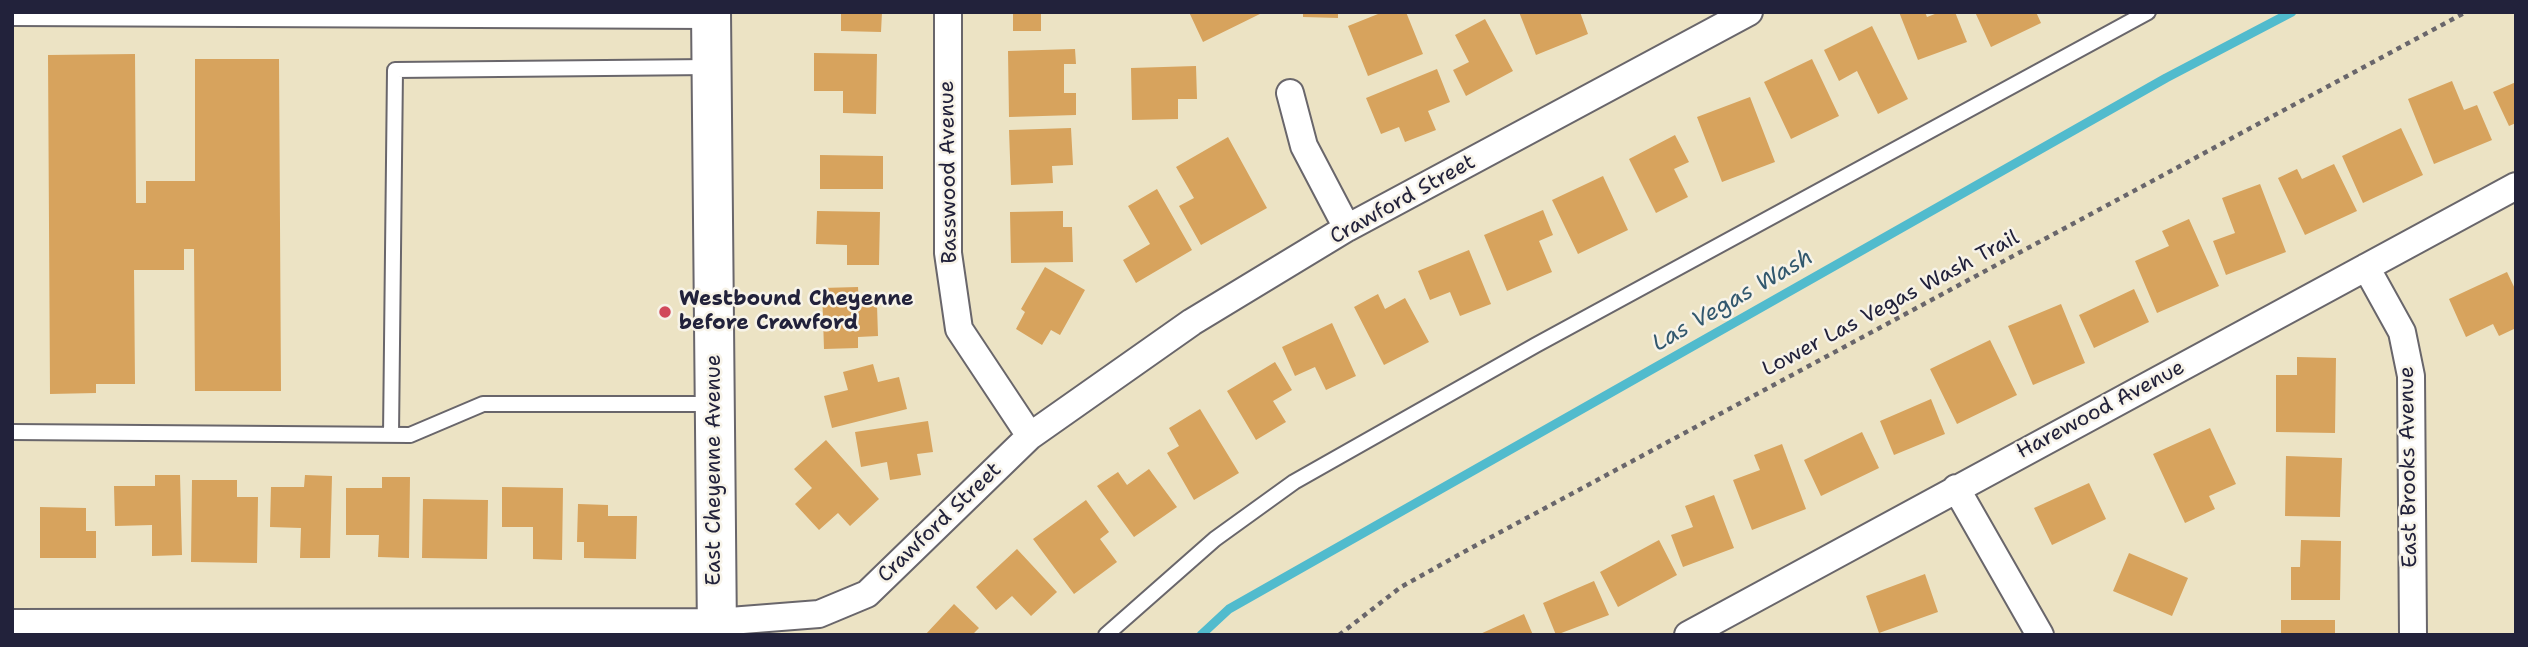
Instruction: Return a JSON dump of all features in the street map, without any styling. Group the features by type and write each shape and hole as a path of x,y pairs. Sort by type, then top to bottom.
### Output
{"main road":[{"name":"East Cheyenne Avenue","path":"711,17 717,629"}],"street":[{"name":"Basswood Avenue","path":"948,12 948,253 960,329 1030,436"},
{"name":"Crawford Street","path":"12,623 717,629 819,614 867,594 1030,436 1192,322 1347,229 1749,12"},
{"path":"1290,93 1304,146 1347,229"},
{"name":"Harewood Avenue","path":"1688,635 2516,186"},
{"name":"East Brooks Avenue","path":"2366,267 2402,332 2411,376 2413,635"},
{"path":"1956,488 2040,635"}],"lane":[{"path":"1106,635 1215,539 1294,482 1536,345 2148,12"},
{"path":"12,18 711,17"},
{"path":"391,435 395,70 712,66"},
{"path":"12,432 410,435 483,404 715,404"}],"path":[{"name":"Lower Las Vegas Wash Trail","path":"1339,635 1401,587 1460,554 2466,12"}],"building":[{"path":"841,12 882,12 881,32 841,31"},
{"path":"1013,12 1041,12 1041,31 1013,31"},
{"path":"1189,12 1264,12 1203,42"},
{"path":"1303,12 1338,12 1338,18 1303,17"},
{"path":"1383,12 1406,12 1423,54 1368,76 1348,26"},
{"path":"1519,12 1580,12 1588,34 1536,55"},
{"path":"1899,12 1925,12 1927,17 1940,12 1955,12 1967,42 1918,60"},
{"path":"1975,12 2036,12 2041,23 1991,47"},
{"path":"1485,19 1513,71 1466,96 1453,70 1469,62 1455,35"},
{"path":"1872,26 1908,99 1878,114 1857,71 1839,81 1824,50"},
{"path":"1075,49 1076,64 1064,64 1064,93 1076,93 1076,115 1009,117 1008,51"},
{"path":"814,53 877,54 876,114 843,113 843,91 814,91"},
{"path":"135,54 136,203 146,203 146,181 195,181 195,59 279,59 281,391 195,391 194,249 184,249 184,270 134,270 135,384 96,384 96,393 50,394 48,55"},
{"path":"1812,59 1839,116 1791,139 1764,82"},
{"path":"1196,66 1197,99 1178,99 1178,119 1132,120 1131,68"},
{"path":"1437,69 1450,102 1428,111 1436,130 1405,142 1399,127 1381,134 1366,98"},
{"path":"2452,81 2464,110 2477,105 2492,140 2434,164 2408,99"},
{"path":"2516,82 2516,123 2509,126 2493,92"},
{"path":"1750,97 1775,162 1722,182 1697,117"},
{"path":"1071,128 1073,165 1052,166 1053,183 1011,185 1009,130"},
{"path":"2401,128 2423,175 2363,203 2342,156"},
{"path":"1675,135 1689,162 1674,169 1688,197 1656,213 1629,159"},
{"path":"1228,137 1267,208 1201,245 1179,206 1194,198 1176,167"},
{"path":"820,155 883,156 883,189 820,189"},
{"path":"2334,164 2357,211 2305,235 2278,178 2297,169 2302,179"},
{"path":"1603,176 1628,230 1578,254 1552,200"},
{"path":"2260,184 2286,252 2226,275 2213,241 2235,233 2222,198"},
{"path":"1157,189 1192,250 1136,283 1123,260 1150,244 1128,206"},
{"path":"1543,210 1553,235 1539,241 1552,272 1507,291 1484,235"},
{"path":"817,211 880,212 879,265 847,265 847,245 816,244"},
{"path":"1063,211 1063,227 1072,227 1073,262 1011,263 1010,212"},
{"path":"2189,219 2219,286 2157,313 2135,261 2169,246 2162,231"},
{"path":"1469,250 1491,304 1460,316 1450,292 1430,300 1418,271"},
{"path":"1045,267 1085,290 1060,335 1051,330 1042,345 1016,329 1025,312 1021,309"},
{"path":"2507,272 2516,291 2516,328 2499,336 2493,324 2466,337 2449,299"},
{"path":"858,287 859,305 877,305 878,336 858,337 858,348 824,349 822,288"},
{"path":"2134,289 2149,322 2094,348 2079,315"},
{"path":"1378,294 1385,309 1405,298 1429,342 1384,365 1354,307"},
{"path":"2061,304 2085,363 2033,385 2008,326"},
{"path":"1332,323 1356,376 1326,390 1315,367 1295,376 1282,347"},
{"path":"1990,340 2017,395 1957,424 1930,369"},
{"path":"2297,357 2336,358 2335,433 2276,432 2276,375 2297,375"},
{"path":"1275,362 1292,390 1273,401 1286,422 1256,440 1227,391"},
{"path":"873,364 878,382 899,377 907,409 832,428 824,396 848,390 843,372"},
{"path":"1931,399 1945,434 1894,455 1880,421"},
{"path":"1200,409 1239,473 1194,500 1167,453 1179,446 1169,428"},
{"path":"928,421 933,452 917,454 921,475 890,480 887,462 861,467 855,432"},
{"path":"2210,428 2236,484 2209,496 2215,509 2185,523 2153,454"},
{"path":"1862,432 1879,468 1821,496 1804,460"},
{"path":"826,440 879,499 850,526 838,513 819,530 795,504 812,488 794,469"},
{"path":"1782,444 1806,509 1752,530 1733,480 1760,470 1754,455"},
{"path":"2286,456 2342,458 2340,517 2285,516"},
{"path":"1149,469 1177,507 1134,537 1097,486 1118,472 1127,485"},
{"path":"155,475 180,475 182,555 152,556 152,525 115,526 114,486 155,486"},
{"path":"305,475 332,476 330,558 300,558 301,528 270,527 271,487 304,487"},
{"path":"382,477 410,477 409,558 378,557 379,535 346,535 346,488 382,488"},
{"path":"192,480 237,480 237,497 258,497 257,563 191,562"},
{"path":"2089,483 2106,519 2052,545 2034,508"},
{"path":"502,487 563,488 562,560 533,559 533,527 502,527"},
{"path":"1714,495 1734,548 1683,567 1671,535 1693,527 1685,506"},
{"path":"423,499 488,500 487,559 422,558"},
{"path":"1086,500 1109,532 1100,539 1117,562 1074,594 1033,539"},
{"path":"578,504 608,505 608,516 637,516 636,559 584,558 584,542 577,542"},
{"path":"40,507 86,508 86,531 96,531 96,558 40,558"},
{"path":"1659,540 1677,575 1618,607 1600,572"},
{"path":"2301,540 2341,541 2340,600 2291,600 2291,567 2300,567"},
{"path":"1017,549 1057,592 1031,616 1012,596 996,610 976,587"},
{"path":"2129,553 2188,578 2172,616 2113,591"},
{"path":"1925,574 1938,612 1879,633 1866,596"},
{"path":"1594,581 1609,615 1556,635 1543,603"},
{"path":"954,604 979,628 972,635 925,635"},
{"path":"1524,614 1533,635 1478,635"},
{"path":"2281,620 2335,620 2335,635 2281,635"}],"waterway":[{"name":"Las Vegas Wash","path":"1201,635 1229,609 2166,78 2292,12"}],"place":[{"name":"Westbound Cheyenne before Crawford","path":"665,312"}]}
